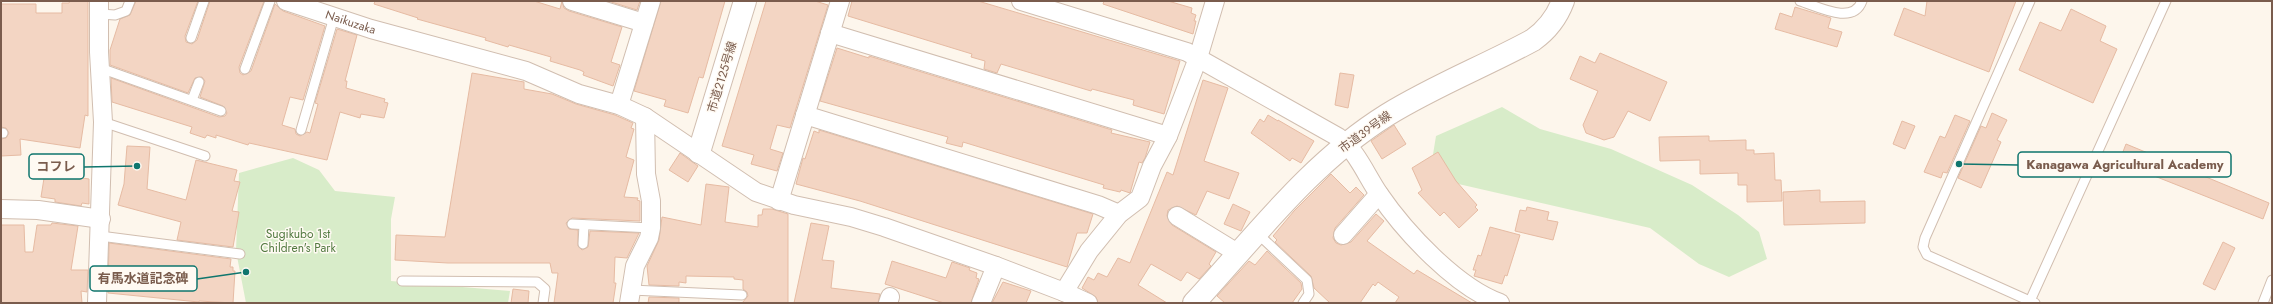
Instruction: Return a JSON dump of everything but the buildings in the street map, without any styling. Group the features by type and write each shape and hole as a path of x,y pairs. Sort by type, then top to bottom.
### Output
{"street":[{"name":"Naikuzaka","path":"286,1 416,42 526,71 579,94 619,105 645,117 699,152 756,192 779,201 884,227 996,266 1064,292 1088,303"},
{"path":"572,1 644,23"},
{"path":"619,105 651,1"},
{"name":"市道2125号線","path":"699,152 745,1"},
{"path":"779,201 840,1"},
{"path":"1021,1 1187,52 1347,144 1379,194 1402,224 1480,300 1500,303"},
{"path":"1064,292 1089,251 1119,214 1140,198 1152,166 1168,136 1198,58 1215,1"},
{"name":"市道39号線","path":"1194,303 1321,165 1387,115 1533,40 1548,28 1560,10 1563,1"},
{"path":"97,303 103,122 100,68 100,8"},
{"path":"830,33 1168,136"},
{"path":"805,115 1090,203 1119,214"},
{"path":"630,296 635,266 649,238 651,228 651,201 646,174 645,117"},
{"path":"1343,235 1379,194"},
{"path":"1,209 38,210 100,227"},
{"path":"1177,216 1239,254"},
{"path":"981,303 996,266"}],"lane":[{"path":"100,8 115,15 126,11 130,1"},
{"path":"191,38 204,1"},
{"path":"245,69 270,1"},
{"path":"1800,1 1843,14 1853,12 1859,8 1862,1"},
{"path":"2030,1 1925,238 1923,247 1927,255 2033,302 2166,1"},
{"path":"301,130 334,17"},
{"path":"100,68 221,111"},
{"path":"192,100 199,82"},
{"path":"103,122 205,156"},
{"path":"572,224 651,228"},
{"path":"582,244 584,225"},
{"path":"100,227 240,254"},
{"path":"1257,233 1307,280 1309,294 1302,303"},
{"path":"2263,303 2272,280"},
{"path":"402,281 537,282 545,289 543,303"},
{"path":"630,296 742,295"}],"green space":[{"path":"1502,107 1540,129 1611,149 1692,185 1738,215 1759,232 1767,259 1729,277 1699,264 1650,228 1441,180 1430,173 1436,136"},
{"name":"Sugikubo 1st Children's Park","path":"293,158 319,170 335,191 395,197 391,219 391,281 510,291 508,303 246,303 236,251 239,173"}],"place":[{"name":"Kanagawa Agricultural Academy","path":"1959,164"},
{"name":"コフレ","path":"137,166"},
{"name":"有馬水道記念碑","path":"246,272"}]}
